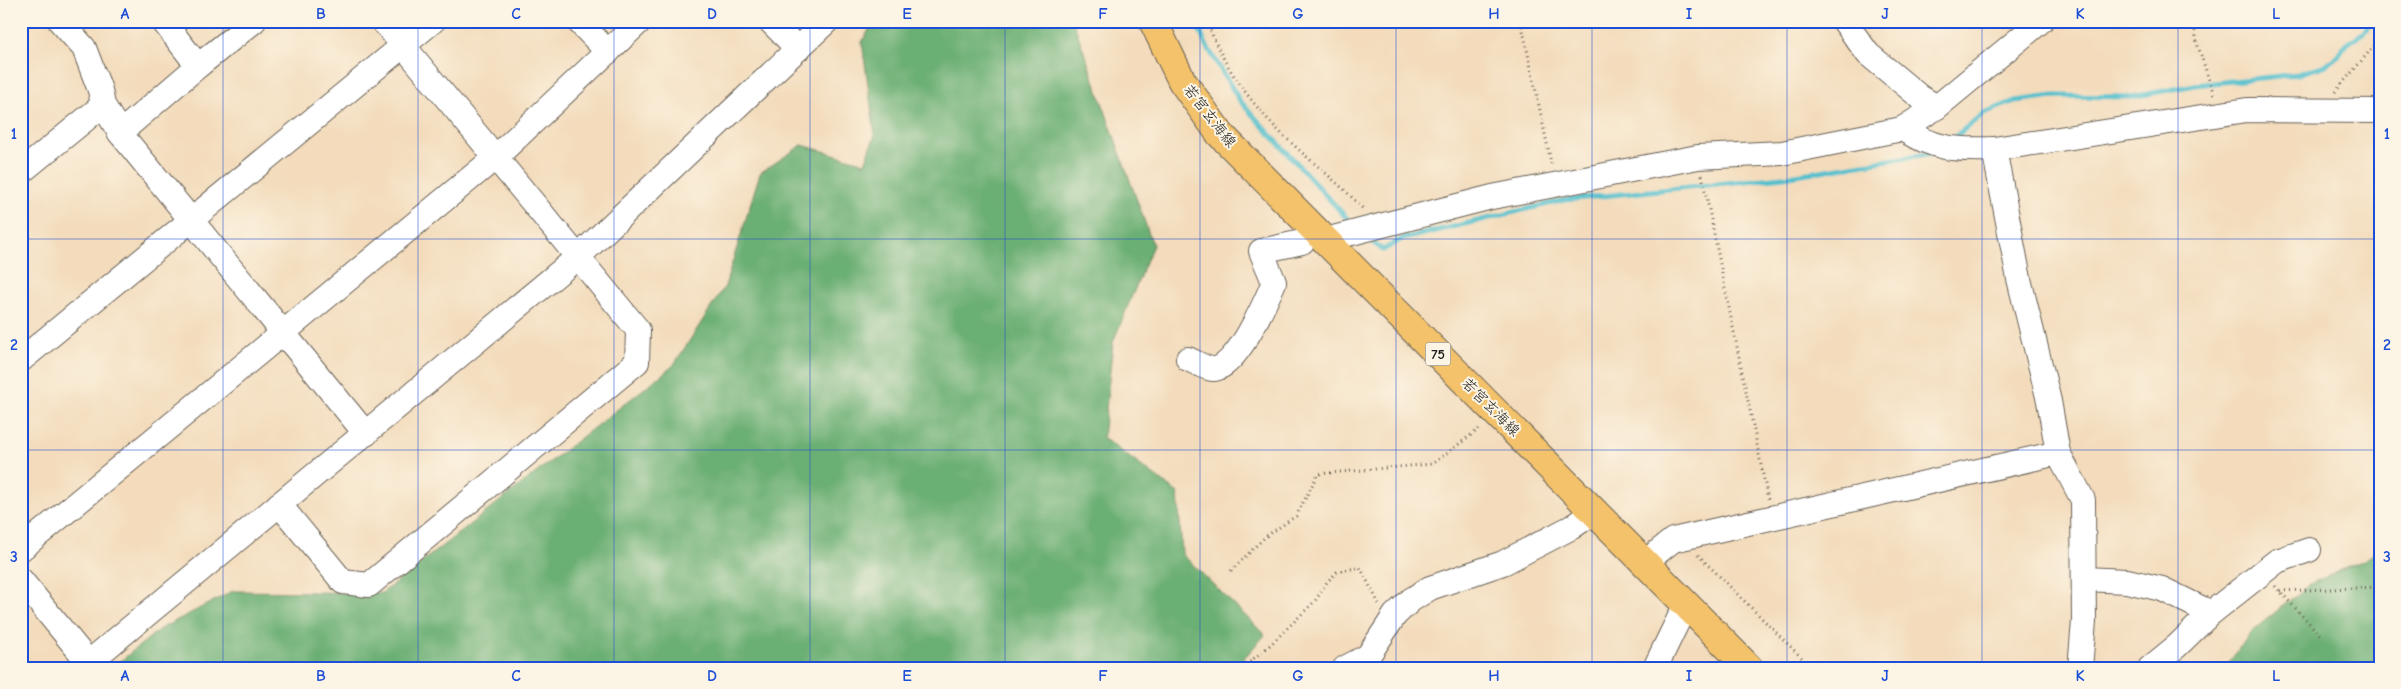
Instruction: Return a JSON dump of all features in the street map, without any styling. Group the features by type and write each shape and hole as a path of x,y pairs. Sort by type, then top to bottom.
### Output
{"main road":[{"name":"若宮玄海線","path":"1153,21 1182,81 1220,134 1749,668"}],"street":[{"path":"60,21 84,48 100,90 103,105 120,133 366,434"},
{"path":"163,21 198,66"},
{"path":"120,133 254,21"},
{"path":"279,504 344,582 369,585 637,362 638,330 383,21"},
{"path":"21,360 433,21"},
{"path":"578,21 608,52"},
{"path":"21,548 496,157 640,21"},
{"path":"770,21 798,49"},
{"path":"21,580 85,665 578,258 827,21"},
{"path":"1844,21 1868,54 1920,98 1937,107"},
{"path":"1188,359 1213,369 1226,366 1237,353 1274,282 1261,251 1302,242 1320,235 1372,227 1492,197 1698,157 1782,153 1902,129 1937,107 2041,21"},
{"path":"21,172 103,105"},
{"path":"1902,129 1921,140 1953,150 1994,149 2247,110 2380,111"},
{"path":"1994,149 2015,260 2049,400 2058,453 2083,500 2084,620 2080,668"},
{"path":"1645,562 1673,540 2058,453"},
{"path":"1345,668 1368,656 1395,615 1411,600 1430,588 1502,563 1572,527 1595,511"},
{"path":"2150,668 2177,646 2211,613 2262,572 2277,561 2308,550"},
{"path":"2084,580 2127,581 2162,589 2211,613"},
{"path":"1655,668 1686,604"}],"path":[{"path":"1207,21 1229,66 1254,104 1281,133 1364,210 1372,227"},
{"path":"1522,21 1556,185"},
{"path":"2193,21 2211,89 2224,114"},
{"path":"2318,112 2380,39"},
{"path":"1698,157 1772,518"},
{"path":"1231,571 1264,537 1296,516 1318,474 1432,464 1479,430 1494,410"},
{"path":"1688,537 1694,551 1812,668"},
{"path":"1242,668 1268,647 1315,601 1327,582 1337,572 1360,567 1375,599 1385,612 1395,615"},
{"path":"2262,572 2321,636"},
{"path":"2280,591 2380,587"}],"green space":[{"path":"874,21 1073,21 1153,245 1113,342 1103,438 1178,493 1182,554 1265,635 1235,668 112,668 160,629 233,591 382,593 673,366 725,286 760,173 802,145 865,163 875,135 862,42"},
{"path":"2380,547 2380,668 2225,668 2251,632 2310,584 2364,560"}],"waterway":[{"path":"1196,21 1205,43 1240,101 1353,225"},
{"path":"1950,141 1984,113 2015,101 2054,96 2132,97 2195,85 2298,74 2326,65 2340,54 2346,44 2363,33 2373,21"},
{"path":"1365,237 1383,250 1402,239 1565,200 1783,177 1933,153"}]}
